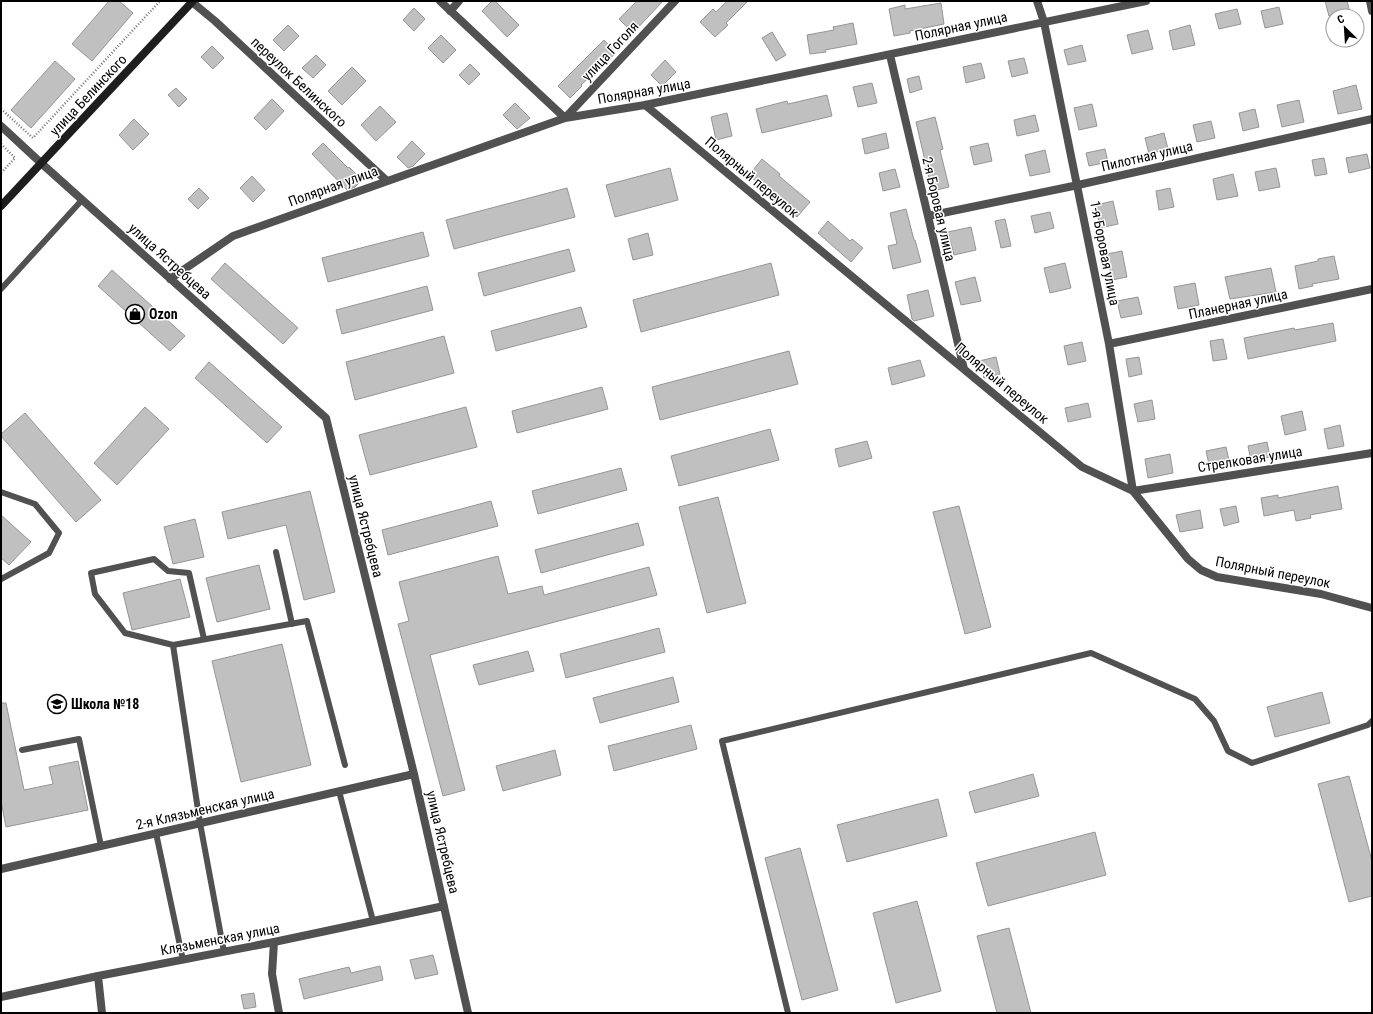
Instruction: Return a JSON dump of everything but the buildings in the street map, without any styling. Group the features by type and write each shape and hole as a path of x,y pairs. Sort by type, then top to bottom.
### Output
{"main road":[{"name":"улица Белинского","path":"1,206 193,1"}],"street":[{"name":"переулок Белинского","path":"193,1 386,181"},
{"path":"440,1 565,118"},
{"path":"450,11 459,1"},
{"name":"улица Гоголя","path":"565,118 675,1"},
{"name":"1-я Боровая улица","path":"1037,1 1044,22 1078,185 1109,344 1133,491"},
{"name":"Полярная улица","path":"170,279 233,236 565,118 645,105 1146,1"},
{"path":"1370,1 1372,11"},
{"name":"2-я Боровая улица","path":"890,55 964,369"},
{"name":"Полярный переулок","path":"645,105 1082,467 1097,476 1133,491 1188,560 1202,570 1217,577 1321,594 1372,608"},
{"name":"Пилотная улица","path":"928,216 1078,185 1372,120"},
{"name":"улица Ястребцева","path":"1,126 326,418 414,774 468,1013"},
{"name":"Планерная улица","path":"1109,344 1372,289"},
{"name":"Стрелковая улица","path":"1133,491 1372,453"},
{"name":"2-я Клязьменская улица","path":"1,869 414,774"},
{"name":"Клязьменская улица","path":"1,997 444,906"},
{"path":"274,942 272,974 279,1013"},
{"path":"98,976 102,1013"}],"lane":[{"path":"1,289 82,200"},
{"path":"1,492 35,504 59,533 49,553 1,579"},
{"path":"276,552 292,624"},
{"path":"204,639 189,573 168,571 154,559 91,573 96,594 125,633 173,645 307,621 345,765"},
{"path":"173,645 200,823 224,952"},
{"path":"788,1013 722,741 1091,653 1195,699 1214,721 1228,751 1252,763 1368,725 1372,721"},
{"path":"22,750 79,739 101,846"},
{"path":"339,791 373,921"},
{"path":"156,833 183,960"}],"path":[{"path":"1,109 34,138 160,1"},
{"path":"1,144 16,158 1,173"}],"place":[{"name":"Ozon","path":"135,314"},
{"name":"Школа №18","path":"57,704"}]}
